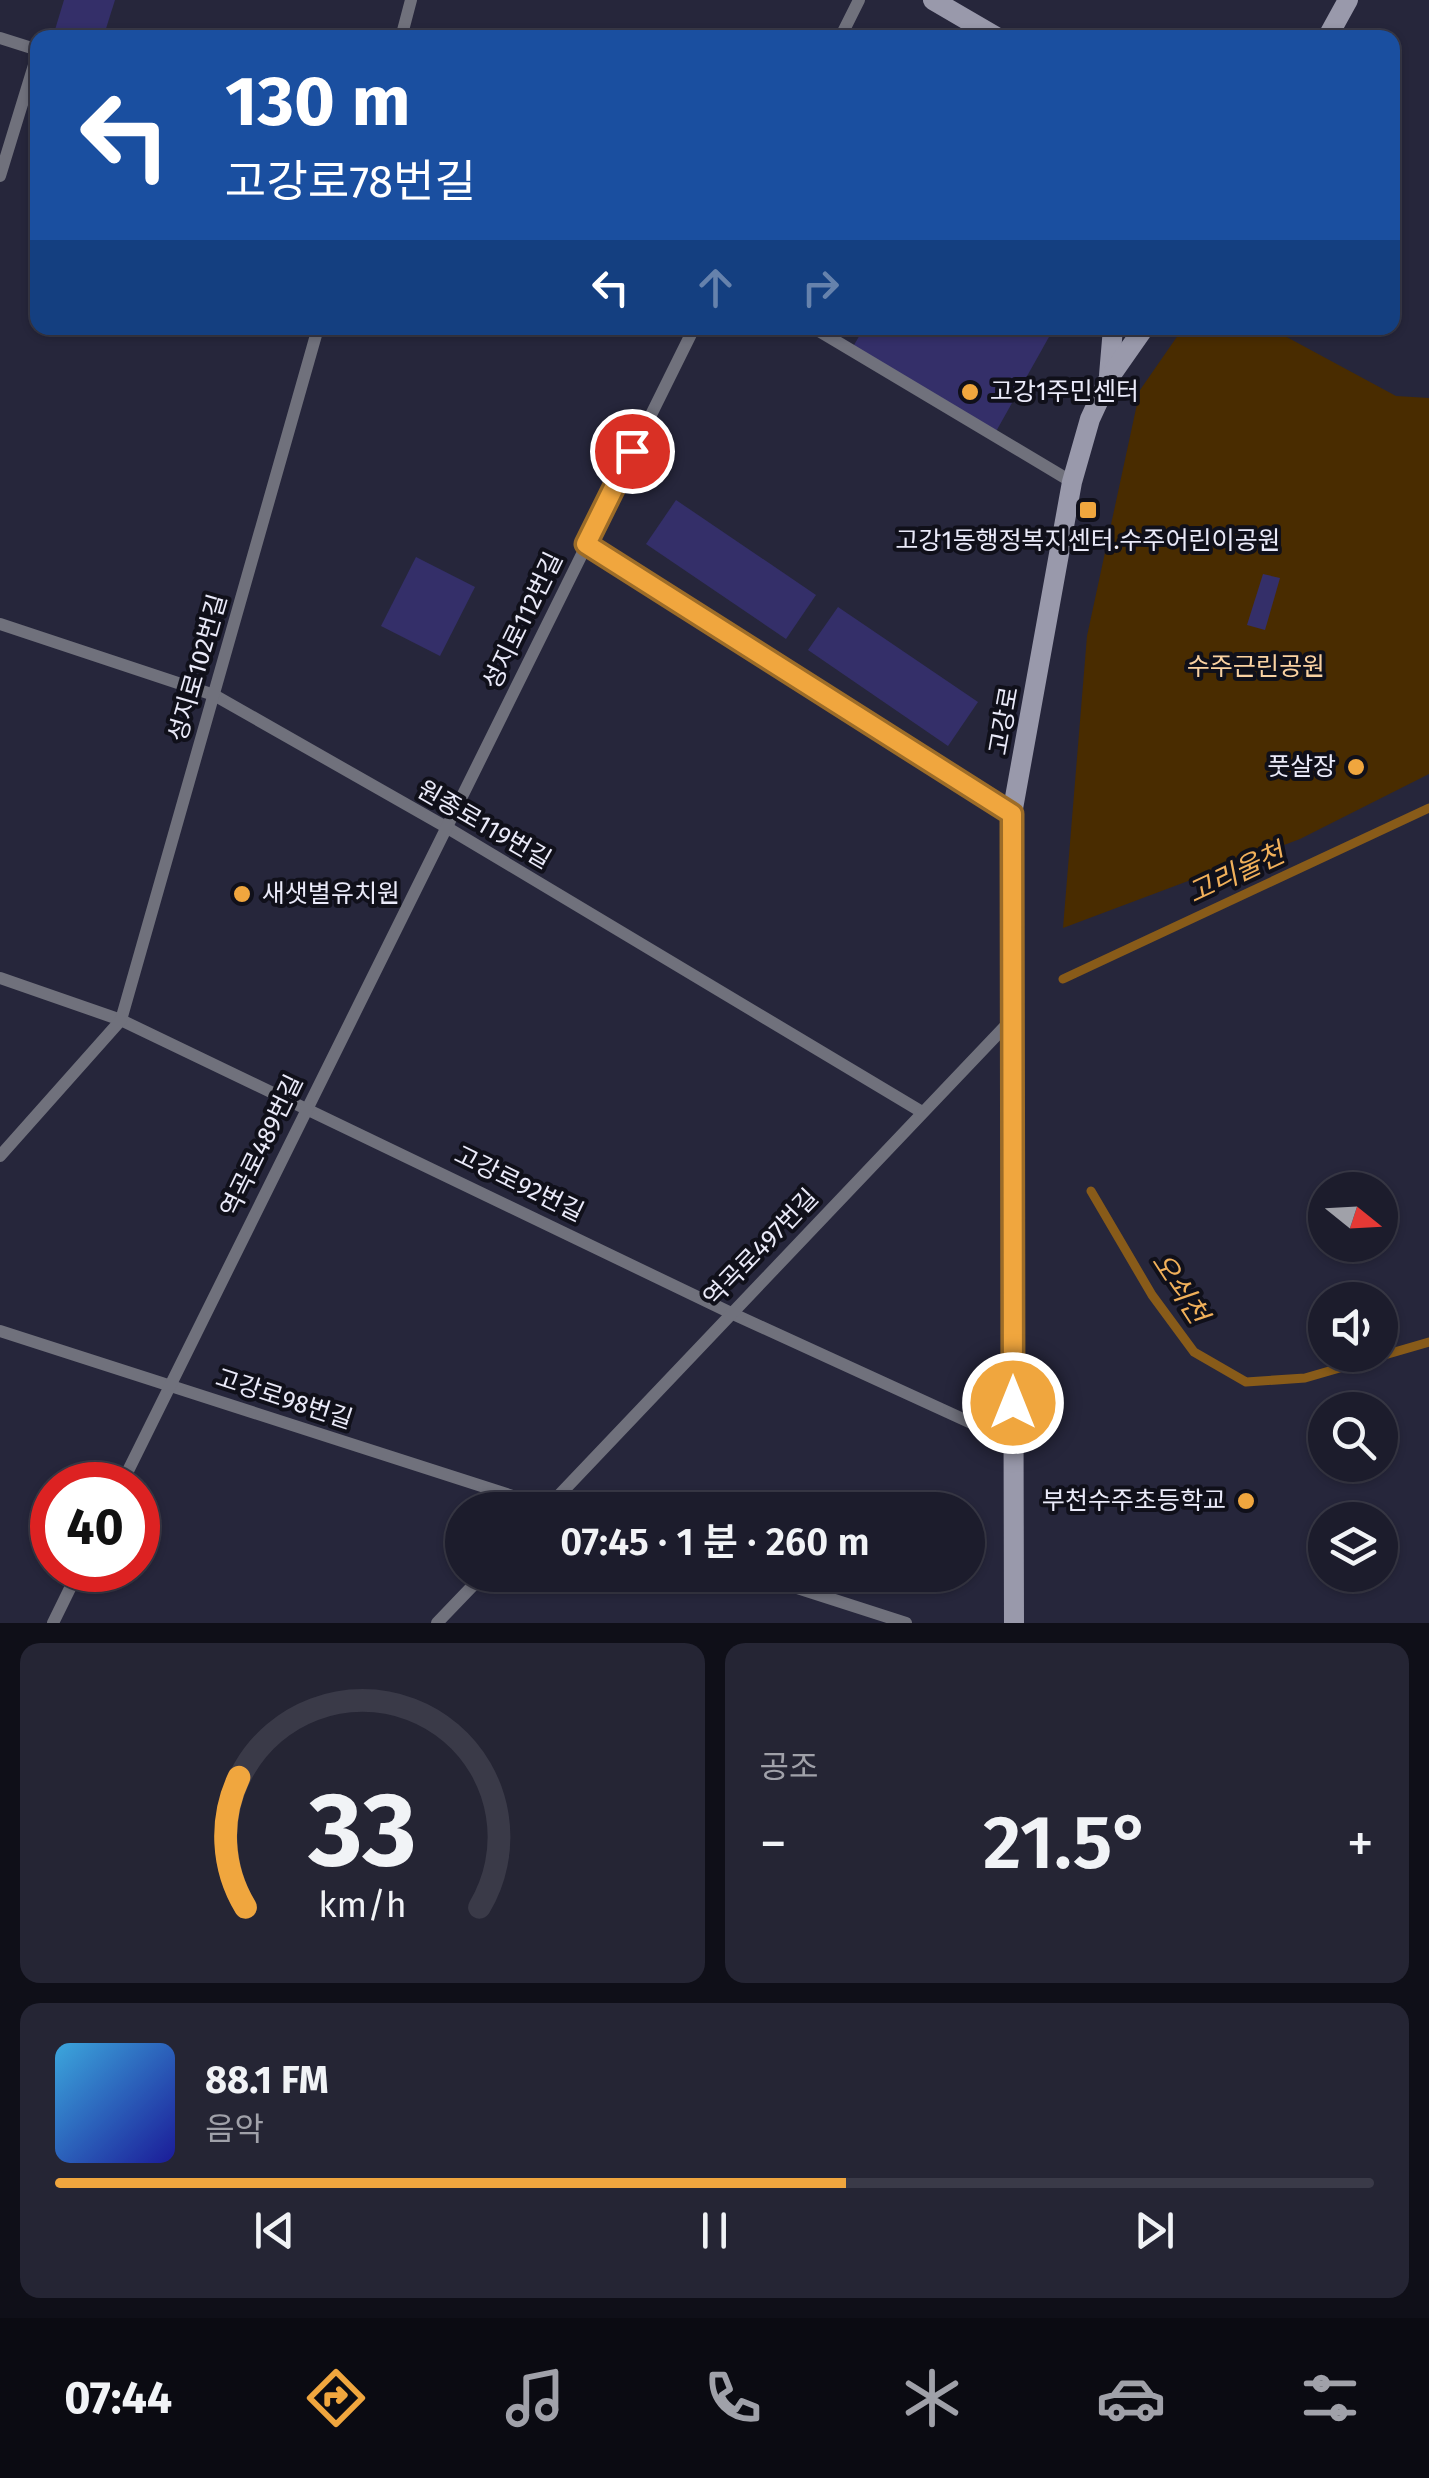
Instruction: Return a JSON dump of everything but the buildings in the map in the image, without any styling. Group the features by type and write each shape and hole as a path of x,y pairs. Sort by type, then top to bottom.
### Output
{"street":[{"path":"933,0 984,30"},
{"path":"1331,30 1348,0"},
{"path":"1109,378 1112,335"},
{"name":"고강로","path":"1014,1623 1012,814 1072,482 1090,419 1109,378 1139,335"}],"lane":[{"path":"402,30 411,0"},
{"path":"844,30 859,0"},
{"path":"0,38 30,48"},
{"path":"0,176 30,77"},
{"name":"성지로102번길","path":"121,1020 316,335"},
{"name":"성지로112번길","path":"446,828 690,335"},
{"path":"826,335 1072,482"},
{"path":"586,544 1012,814"},
{"name":"원종로119번길","path":"0,624 214,695 446,828 922,1112"},
{"name":"역곡로489번길","path":"131,1462 446,828"},
{"name":"고강로92번길","path":"0,978 121,1020 731,1313 1013,1442"},
{"name":"역곡로497번길","path":"566,1492 1012,1019"},
{"path":"2,1151 121,1020"},
{"name":"고강로98번길","path":"0,1331 497,1492"},
{"path":"53,1623 68,1592"},
{"path":"438,1623 467,1592"},
{"path":"810,1592 906,1623"}],"green space":[{"name":"수주근린공원","path":"1178,335 1283,335 1396,396 1429,398 1429,774 1300,839 1063,928 1087,636 1140,390"}],"waterway":[{"name":"고리울천","path":"1063,979 1429,808"},
{"name":"오쇠천","path":"1091,1191 1152,1295 1194,1352 1246,1382 1305,1378 1429,1342"}],"place":[{"name":"고강1주민센터","path":"970,392"},
{"name":"고강1동행정복지센터.수주어린이공원","path":"1088,510"},
{"name":"풋살장","path":"1356,767"},
{"name":"새샛별유치원","path":"242,894"},
{"name":"부천수주초등학교","path":"1246,1501"}],"route":[{"path":"632,451 586,544 1012,814 1013,1403"}]}
